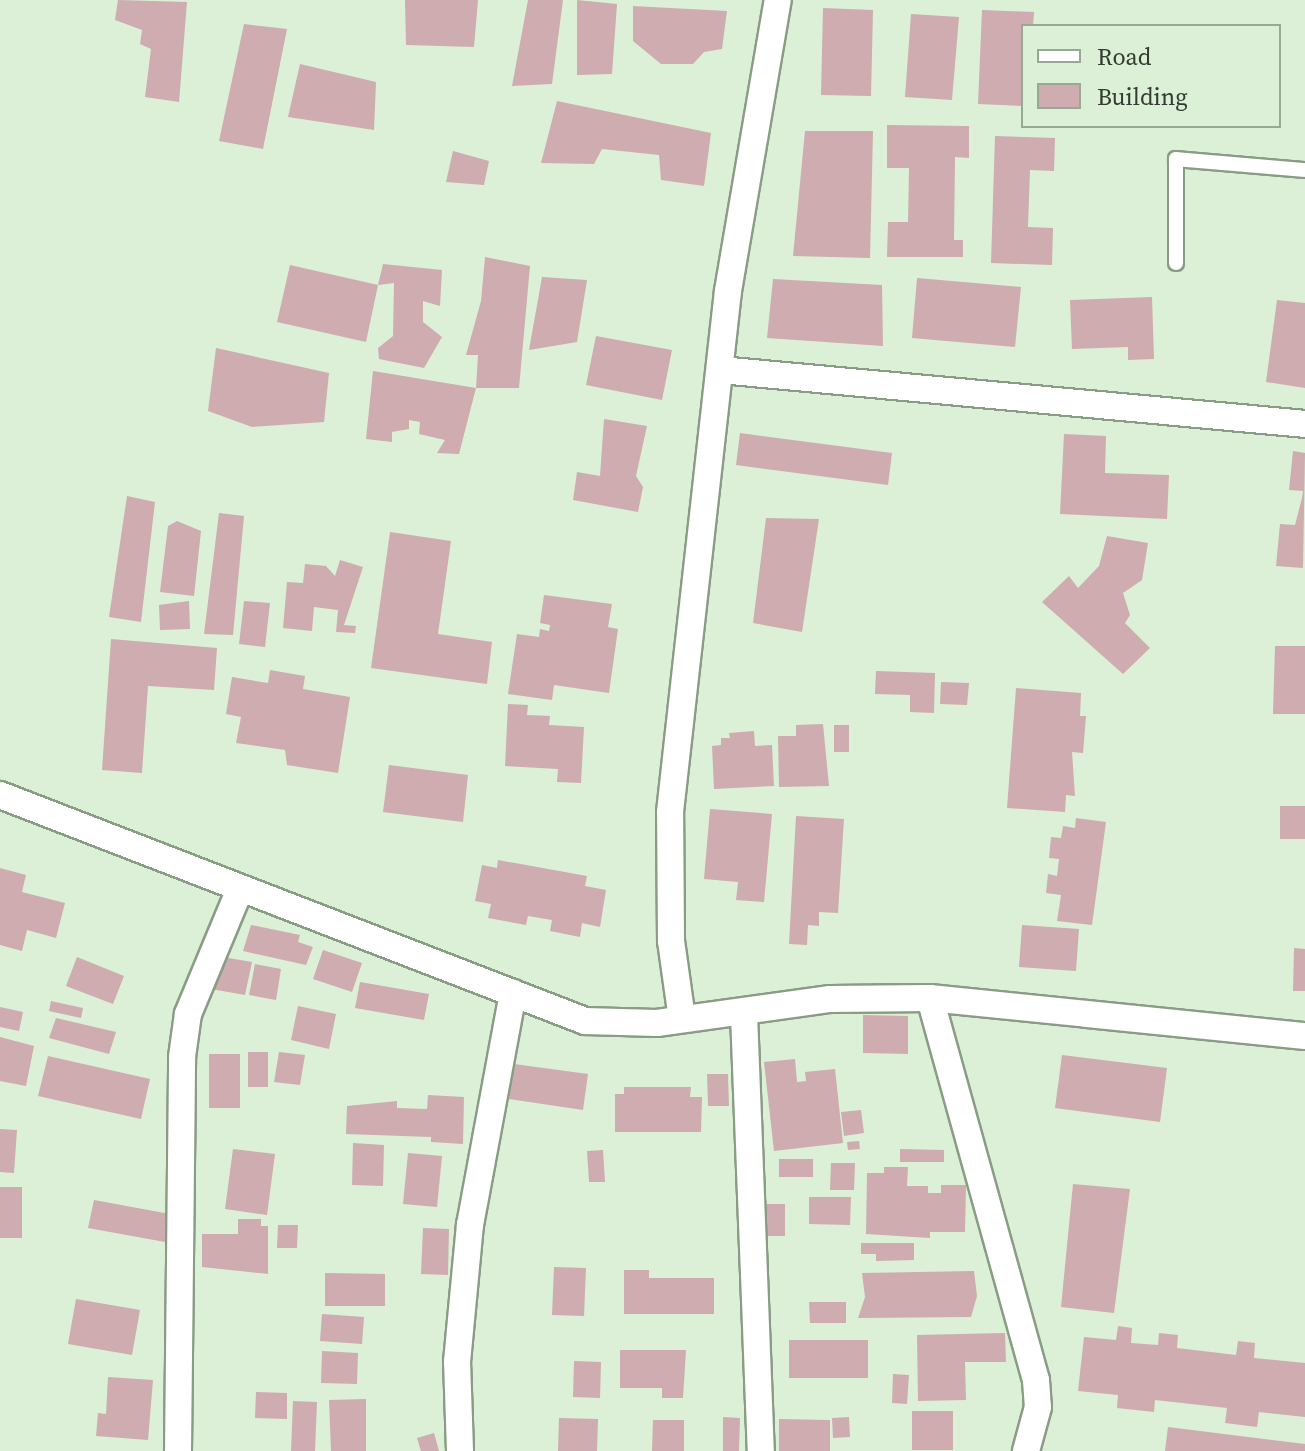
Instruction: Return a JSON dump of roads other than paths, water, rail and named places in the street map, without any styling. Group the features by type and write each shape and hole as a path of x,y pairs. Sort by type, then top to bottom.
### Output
{"street":[{"path":"682,1019 671,941 670,812 732,266 765,98 778,0"},
{"path":"720,370 1305,424"},
{"path":"0,795 585,1021 744,1014 830,999 930,998 1305,1036"},
{"path":"178,1451 182,1057 188,1014 240,889"},
{"path":"460,1451 457,1362 470,1225 513,993"},
{"path":"930,998 1036,1380 1038,1407 1026,1451"},
{"path":"744,1014 761,1451"}],"lane":[{"path":"1176,263 1176,159 1305,170"}]}
